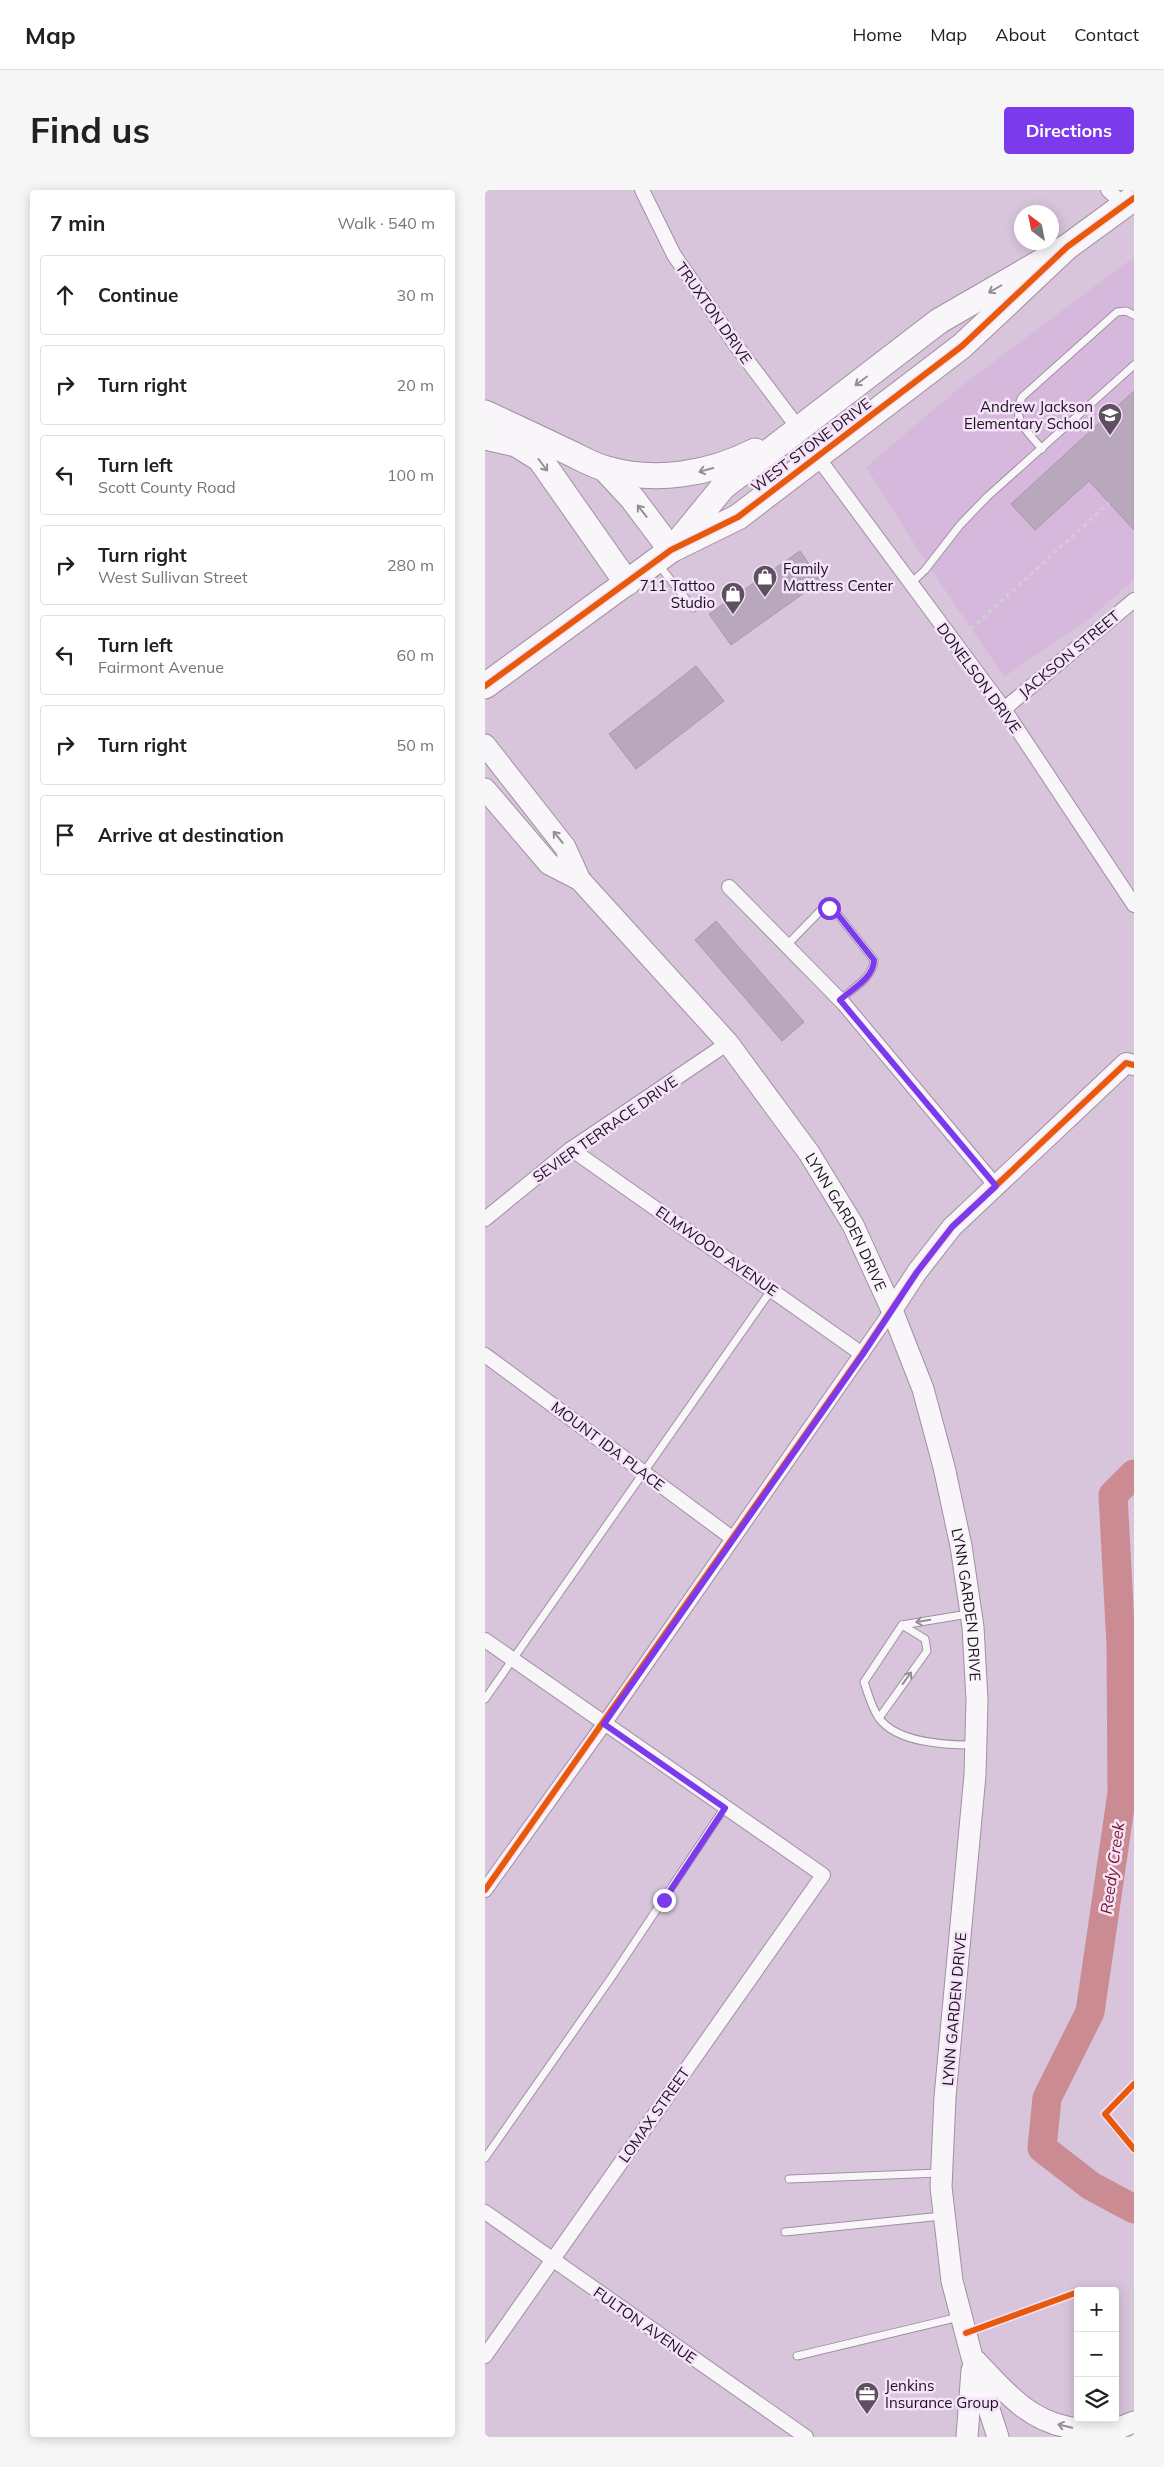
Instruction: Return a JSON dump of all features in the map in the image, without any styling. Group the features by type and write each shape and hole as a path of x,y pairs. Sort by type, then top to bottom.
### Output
{"highway":[{"name":"WEST STONE DRIVE","path":"485,686 664,556 738,517 962,346 1122,198"},
{"name":"WEST STONE DRIVE","path":"664,556 723,488 939,321 1067,247"},
{"path":"485,414 605,469 633,475 677,475 703,471 738,460 799,429"},
{"path":"485,437 516,444 540,459 627,583"},
{"path":"605,469 632,498 664,556"}],"main road":[{"name":"LYNN GARDEN DRIVE","path":"485,745 565,847 580,880 728,1043 809,1154 853,1225 892,1310 923,1389 961,1546 971,1613 977,1700 972,1812 945,2097 942,2172 945,2216 952,2281 972,2357 998,2437"},
{"name":"LYNN GARDEN DRIVE","path":"485,789 549,864 580,880"},
{"path":"972,2357 1016,2403 1029,2413 1045,2421 1068,2428 1109,2435 1134,2422"},
{"path":"967,2437 972,2357"}],"street":[{"name":"TRUXTON DRIVE","path":"642,190 674,255 735,344 799,429"},
{"name":"DONELSON DRIVE","path":"816,456 1003,709 1134,905"},
{"name":"JACKSON STREET","path":"1003,709 1134,600"},
{"path":"729,887 840,1000 996,1186"},
{"name":"SEVIER TERRACE DRIVE","path":"485,1219 571,1149 728,1043"},
{"path":"485,1890 604,1724 732,1538 863,1354 917,1272 952,1227 1131,1061"},
{"name":"ELMWOOD AVENUE","path":"571,1149 863,1354"},
{"name":"MOUNT IDA PLACE","path":"485,1355 732,1538"},
{"path":"485,1640 725,1808"},
{"name":"LOMAX STREET","path":"485,2356 823,1875 725,1808"},
{"name":"FULTON AVENUE","path":"485,2212 806,2437"}],"lane":[{"path":"1042,449 1019,422 1017,412 1022,397 1117,312 1126,311 1134,315"},
{"path":"910,584 925,570 960,525 987,497 1134,365"},
{"path":"664,556 693,608"},
{"path":"786,946 818,911 824,907 835,911 874,960 874,968 869,975 840,1000"},
{"path":"485,1699 642,1472 772,1289"},
{"path":"971,1613 902,1625 864,1682 879,1718 895,1733 943,1745 976,1745"},
{"path":"879,1718 927,1651 925,1639 902,1625"},
{"path":"485,2158 611,1978 725,1808"},
{"path":"789,2179 942,2172"},
{"path":"785,2232 945,2216"},
{"path":"797,2356 962,2316"}],"path":[{"path":"962,653 966,649 965,634 1109,503"}],"shaded area":[{"path":"1134,257 1134,580 1090,618 1004,677 922,556 866,467 964,384"}],"building":[{"name":"Andrew Jackson Elementary School","path":"1134,391 1134,530 1089,481 1035,530 1011,504"},
{"name":"Family Mattress Center","path":"800,551 821,581 731,645 709,614"},
{"path":"696,666 724,701 636,769 609,734"},
{"path":"716,921 804,1022 782,1041 695,940"}],"waterway":[{"name":"Reedy Creek","path":"1134,1474 1113,1495 1121,1645 1122,1793 1090,2012 1047,2098 1042,2148 1091,2186 1134,2209"}],"cycle path":[{"path":"485,686 671,550 738,517 962,346 1067,247 1134,198"},
{"path":"485,1890 862,1354 917,1272 952,1227 1126,1063 1134,1065"},
{"path":"1134,2084 1105,2114 1134,2149"},
{"path":"966,2333 1074,2293"}],"place":[{"name":"Andrew Jackson Elementary School","path":"1110,436"},
{"name":"Family Mattress Center","path":"765,598"},
{"name":"711 Tattoo Studio","path":"733,615"},
{"name":"Jenkins Insurance Group","path":"867,2415"}],"route":[{"path":"664,1900 725,1808 604,1724 732,1538 863,1354 917,1272 952,1227 996,1186 840,1000 869,975 874,968 874,960 835,911 829,908"}]}
